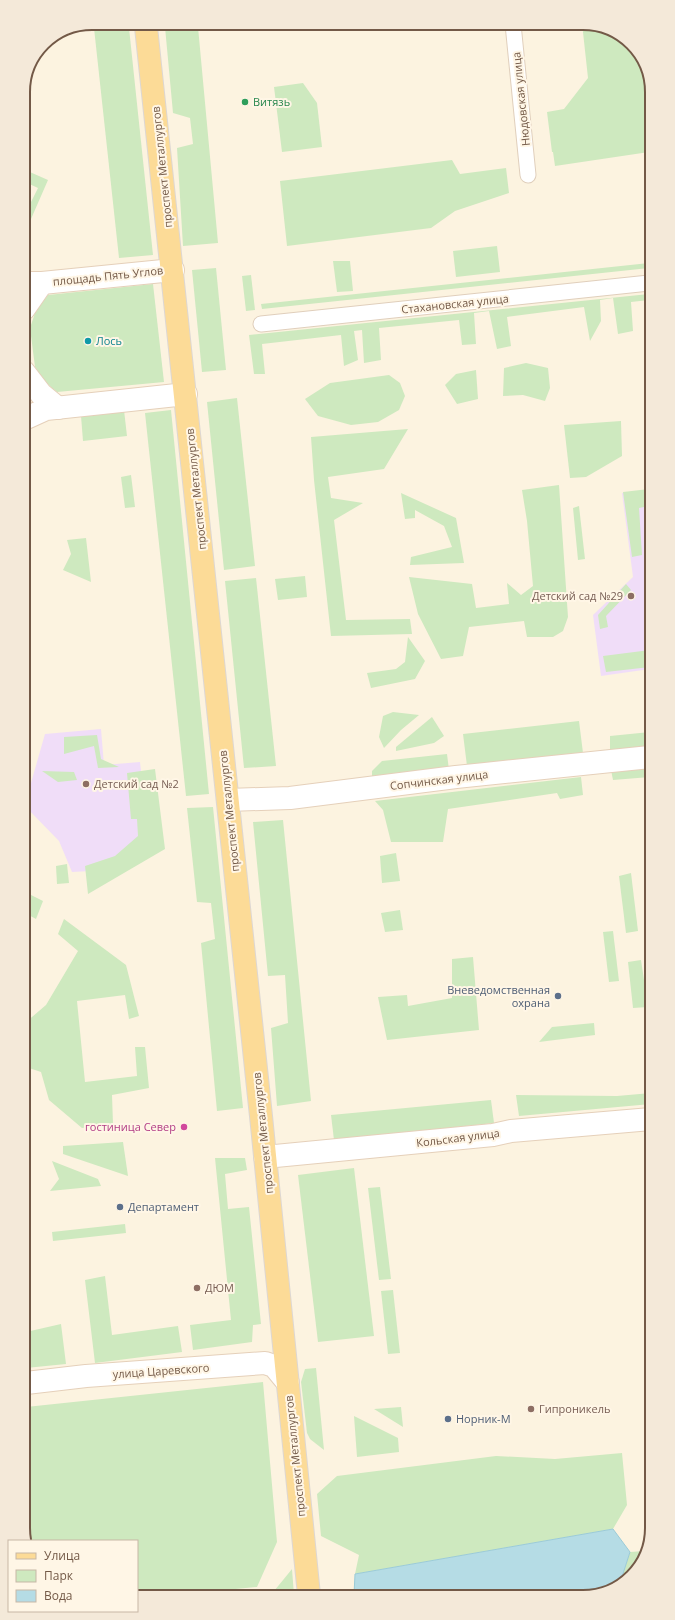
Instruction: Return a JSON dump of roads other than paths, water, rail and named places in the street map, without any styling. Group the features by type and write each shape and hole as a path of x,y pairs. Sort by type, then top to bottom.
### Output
{"main road":[{"name":"проспект Металлургов","path":"146,30 186,394 309,1590"}],"street":[{"name":"Нюдовская улица","path":"514,30 528,175"},
{"name":"площадь Пять Углов","path":"33,283 173,270"},
{"name":"Стахановская улица","path":"261,324 645,283"},
{"path":"30,380 40,394 58,408"},
{"path":"30,416 46,409 186,394"},
{"name":"Сопчинская улица","path":"228,800 290,798 463,776 645,758"},
{"name":"Кольская улица","path":"265,1157 493,1135 511,1131 645,1120"},
{"path":"265,1363 274,1358 279,1349 283,1336"},
{"path":"265,1363 274,1366 288,1383"},
{"name":"улица Царевского","path":"30,1383 86,1376 265,1363"}],"water":[{"path":"613,1529 630,1552 621,1577 611,1584 603,1587 584,1590 354,1590 355,1574"}],"place":[{"name":"Витязь","path":"245,102"},
{"name":"Лось","path":"88,341"},
{"name":"Детский сад №29","path":"631,596"},
{"name":"Детский сад №2","path":"86,784"},
{"name":"Вневедомственная охрана","path":"558,996"},
{"name":"гостиница Север","path":"184,1127"},
{"name":"Департамент","path":"120,1207"},
{"name":"ДЮМ","path":"197,1288"},
{"name":"Гипроникель","path":"531,1409"},
{"name":"Норник-М","path":"448,1419"}]}
